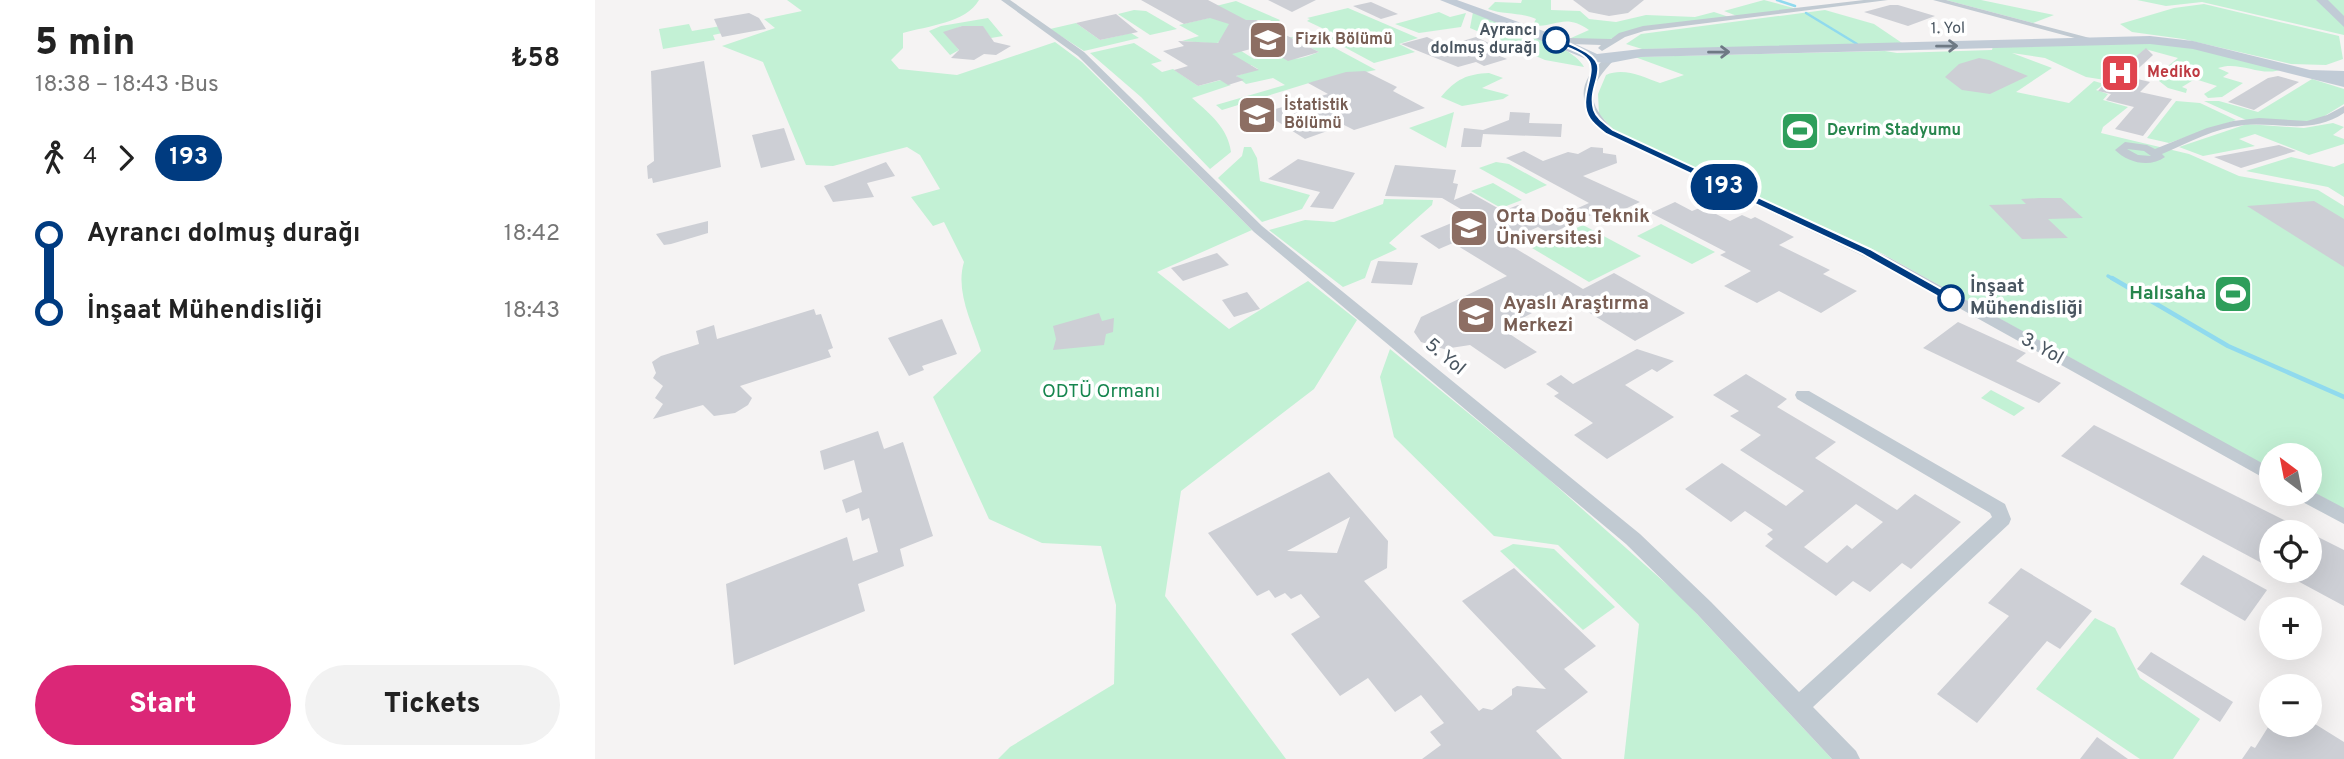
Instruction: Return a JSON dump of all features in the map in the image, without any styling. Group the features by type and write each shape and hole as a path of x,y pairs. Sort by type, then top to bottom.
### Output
{"street":[{"name":"5. Yol","path":"1005,0 1081,54 1258,229 1633,539 1848,759"},
{"name":"1. Yol","path":"1446,0 1570,41 1599,56"},
{"path":"1570,41 1594,43 1618,39 1643,29 1884,0"},
{"path":"1937,0 2069,39"},
{"path":"2322,0 2344,23"},
{"name":"1. Yol","path":"1463,4 1599,56 2069,39 2178,42 2332,78"},
{"path":"1618,39 1615,44 1622,49 1651,53"},
{"path":"1599,56 1618,39"},
{"name":"3. Yol","path":"1599,56 1590,83 1589,108 1593,118 1609,132 1885,261 2259,469"},
{"path":"2332,78 2344,66"},
{"path":"2156,152 2225,126 2253,122 2320,124 2344,109"},
{"path":"1798,707 2003,519 1999,509 1803,395"},
{"path":"2322,505 2344,517"}],"green space":[{"name":"ODTÜ Ormanı","path":"787,0 979,0 973,8 956,19 903,33 903,48 891,60 899,69 957,75 1055,42 1082,62 1252,230 1157,272 1229,329 1308,281 1357,320 1314,389 1181,491 1165,596 1286,759 998,759 1010,747 1114,684 1116,605 1101,546 1042,543 989,519 933,397 981,351 963,296 964,262 944,222 933,226 911,197 940,189 920,155 907,147 833,166 806,165 763,62 722,46 775,28 764,19 802,11"},
{"path":"1522,0 1551,0 1551,10 1580,11 1589,19 1616,22 1646,15 1695,17 1714,12 1729,17 1639,28 1608,40 1576,40 1571,38 1589,30 1573,22 1533,25 1536,19 1488,9 1495,2 1521,3"},
{"path":"1764,0 1797,9 1737,16 1724,11"},
{"path":"1946,0 1981,0 2054,15 2033,23"},
{"path":"2137,0 2344,0 2344,35 2202,2 2166,6"},
{"path":"1236,1 1280,20 1277,23 1279,25 1271,28 1266,25 1271,20 1245,20 1203,55 1208,43 1182,41 1199,36 1179,25 1221,15 1208,8"},
{"path":"2204,4 2339,36 2343,59 2326,65 2291,64 2183,39 2132,32 2120,24 2174,8"},
{"path":"1348,8 1418,38 1399,44 1415,52 1374,63 1320,34 1326,30 1307,21 1310,19 1307,18"},
{"path":"1134,10 1146,11 1177,29 1150,35 1118,14"},
{"path":"1825,10 1874,24 1905,45 1642,49 1626,44 1641,34"},
{"path":"1439,12 1450,17 1466,13 1461,27 1419,33 1395,24"},
{"path":"1473,12 1551,42 1577,58 1584,67 1545,60 1470,28"},
{"path":"988,18 1003,36 991,38 983,27 962,26 945,33 959,50 950,55 929,31 941,26"},
{"path":"738,23 742,29 713,35 715,40 663,49 659,29 689,24 692,31"},
{"path":"1076,23 1100,40 1131,33 1139,38 1084,51 1050,29"},
{"path":"1309,34 1376,70 1309,83 1222,110 1216,105 1285,85 1273,78 1246,84 1236,76 1258,69 1251,65 1229,71 1212,60 1238,49 1254,59 1275,53 1292,59 1303,58 1319,52 1292,38 1275,40"},
{"path":"2170,42 2282,69 2267,72 2234,66 2218,68 2229,73 2223,77 2243,83 2222,97 2208,98 2204,94 2217,86 2195,79 2182,87 2187,89 2186,93 2168,88 2159,81 2159,73 2178,58 2145,49 2124,67 2112,66 2106,70 2115,73 2102,76 2105,80 2086,77 2045,58 2012,53 2052,68 2016,92 2069,103 2094,81 2104,84 2096,90 2108,94 2103,100 2128,107 2103,127 2101,133 2189,154 2239,176 2318,190 2344,206 2344,509 2322,497 2322,443 2259,443 2259,462 1883,254 1615,131 1599,114 1598,94 1606,75 1627,72 1660,83 1684,75 1635,57 1885,51 1897,53 1992,50 1993,46"},
{"path":"1134,43 1162,61 1151,64 1162,72 1173,69 1198,86 1221,80 1231,85 1192,98 1217,122 1229,143 1231,152 1210,169 1141,97 1090,53"},
{"path":"1489,73 1503,78 1482,88 1509,95 1503,99 1462,106 1441,97 1462,79"},
{"path":"2312,79 2344,89 2344,104 2315,122 2246,120 2204,101 2219,101 2258,112"},
{"path":"2176,101 2200,103 2236,120 2169,143 2147,138"},
{"path":"1454,112 1446,148 1409,128"},
{"path":"2333,123 2344,127 2333,135 2344,139 2344,144 2309,155 2255,134 2239,139 2255,146 2203,156 2179,147 2247,124 2304,128"},
{"path":"1244,147 1251,147 1257,158 1260,181 1310,195 1302,209 1262,222 1218,178 1242,156"},
{"path":"2291,157 2334,167 2344,163 2344,197 2328,187 2246,171"},
{"path":"1496,162 1509,164 1547,185 1526,194 1479,168"},
{"path":"1493,183 1522,200 1501,208 1471,191"},
{"path":"1384,199 1433,200 1432,205 1389,243 1397,249 1371,261 1365,278 1343,287 1269,230 1305,220 1334,222 1383,204"},
{"path":"1661,224 1715,252 1692,264 1637,236"},
{"path":"1583,225 1641,256 1589,282 1532,248"},
{"path":"1390,349 1544,475 1681,597 1832,759 1624,759 1639,624 1558,545 1494,536 1394,437 1380,377"},
{"path":"1991,390 2025,408 2014,416 1981,398"},
{"path":"1513,544 1554,549 1615,607 1583,630 1500,551"},
{"path":"2095,618 2115,628 2140,678 2200,719 2173,759 2140,759 2036,689"}],"building":[{"path":"1141,0 1208,0 1246,20 1256,20 1319,52 1288,61 1262,46 1232,54 1259,70 1236,76 1244,80 1228,85 1220,80 1198,86 1174,70 1188,66 1163,51 1184,46 1178,41 1218,43 1229,24 1210,18 1184,24"},
{"path":"1268,0 1316,0 1292,12"},
{"path":"1573,0 1644,0 1628,13 1609,16 1589,12"},
{"path":"1371,2 1398,14 1381,19 1353,6"},
{"path":"1890,5 1935,16 1908,26 1864,12"},
{"path":"749,13 759,18 766,29 722,37 714,19"},
{"path":"1116,14 1138,32 1100,40 1076,23"},
{"path":"962,26 983,26 994,42 1011,46 996,55 984,54 974,60 951,58 959,50 943,32"},
{"path":"1427,37 1446,46 1476,37 1493,45 1482,48 1507,59 1484,66 1476,62 1458,67 1401,44"},
{"path":"2146,48 2153,55 2129,77 2150,82 2140,92 2172,99 2143,136 2115,129 2134,107 2106,100 2111,94 2098,91 2107,81 2101,77 2111,68 2122,68"},
{"path":"1979,58 2028,76 1990,94 1962,90 1945,77 1959,64"},
{"path":"704,61 721,167 653,183 652,178 648,179 647,166 654,161 651,71"},
{"path":"1365,71 1397,87 1393,91 1425,108 1354,130 1344,125 1305,139 1272,118 1256,123 1243,114 1267,107 1272,110 1328,94 1308,83 1346,72"},
{"path":"2278,76 2299,82 2254,110 2228,102 2268,78"},
{"path":"1510,112 1530,113 1529,123 1562,124 1561,137 1483,134 1481,147 1461,147 1464,128 1483,130 1509,120"},
{"path":"784,128 795,160 761,168 752,135"},
{"path":"2279,145 2296,151 2241,168 2214,157"},
{"path":"1591,147 1603,148 1603,153 1616,155 1617,163 1583,176 1640,202 1612,215 1602,210 1550,234 1538,227 1505,242 1583,289 1614,273 1685,313 1635,341 1559,294 1527,310 1532,313 1502,329 1537,352 1505,369 1470,345 1444,349 1421,342 1414,332 1421,317 1507,276 1453,243 1439,249 1420,236 1471,215 1442,198 1385,196 1395,165 1456,170 1453,183 1458,184 1454,200 1471,193 1503,211 1518,205 1547,222 1589,203 1506,158 1524,151 1543,161 1568,152 1578,154"},
{"path":"1298,159 1355,173 1333,209 1310,207 1320,192 1268,179"},
{"path":"886,162 895,176 867,183 874,197 833,202 824,186"},
{"path":"2061,198 2083,218 2048,219 2068,238 2022,239 1989,205 2026,204 2021,199"},
{"path":"2314,201 2344,219 2344,267 2247,206"},
{"path":"1675,202 1692,211 1702,207 1730,221 1742,215 1751,219 1755,217 1794,237 1779,245 1830,270 1823,274 1857,291 1821,313 1779,291 1757,303 1724,286 1751,271 1720,255 1726,252 1651,213"},
{"path":"708,221 708,233 671,244 664,245 656,234"},
{"path":"1217,253 1229,265 1183,281 1171,268"},
{"path":"1378,261 1418,263 1412,285 1371,283"},
{"path":"1247,292 1260,309 1234,317 1222,300"},
{"path":"814,309 816,315 821,314 833,348 828,350 831,357 740,386 752,398 748,405 735,413 714,416 703,405 653,419 663,404 655,398 663,386 653,378 656,373 652,362 661,356 699,344 696,331 714,325 717,339"},
{"path":"1099,313 1102,321 1114,318 1113,332 1106,334 1104,345 1053,350 1056,339 1053,326"},
{"path":"942,319 957,354 922,366 924,370 909,376 888,338"},
{"path":"1958,322 2026,353 2016,361 2061,383 2039,403 1923,348"},
{"path":"1637,349 1674,361 1657,372 1652,369 1625,385 1674,417 1607,459 1574,435 1593,423 1554,396 1559,393 1546,384 1561,375 1573,384"},
{"path":"1746,374 1787,399 1777,407 1836,442 1815,458 1897,510 1915,494 1961,522 1911,569 1902,563 1870,592 1853,581 1836,596 1765,546 1773,539 1767,534 1773,530 1745,511 1731,522 1685,489 1722,463 1786,506 1804,491 1740,450 1761,435 1730,416 1739,411 1713,395","holes":["1856,504 1883,522 1852,549 1847,545 1827,563 1804,547"]},
{"path":"2094,425 2284,520 2259,520 2259,562 2061,456"},
{"path":"878,431 884,449 903,442 933,536 900,549 904,566 858,584 865,611 734,665 726,584 847,537 853,561 878,552 869,518 862,521 859,508 846,513 842,500 862,492 854,460 824,470 820,451"},
{"path":"1329,472 1388,541 1387,568 1364,581 1479,711 1483,708 1492,710 1512,695 1512,689 1517,686 1546,689 1462,601 1514,568 1596,646 1564,669 1588,692 1536,731 1562,759 1422,759 1441,745 1430,732 1444,723 1421,695 1395,712 1368,678 1340,696 1291,634 1320,617 1301,594 1291,599 1285,593 1275,598 1269,590 1257,596 1208,533","holes":["1350,517 1337,553 1287,551"]},
{"path":"2322,539 2344,550 2344,606 2301,583 2322,583"},
{"path":"2203,555 2267,590 2259,597 2259,601 2245,621 2180,584"},
{"path":"2021,568 2092,611 2060,649 2047,641 1977,723 1937,694 2009,616 1988,603"},
{"path":"2151,652 2233,702 2220,722 2137,669"},
{"path":"2322,728 2344,742 2344,759 2242,759 2251,746 2255,748 2262,737 2322,737"},
{"path":"2097,737 2128,759 2080,759"}],"waterway":[{"path":"1777,0 1795,6"},
{"path":"1806,13 1857,44"},
{"path":"2108,276 2115,280"},
{"path":"2112,278 2228,346 2344,397"}],"bus line":[{"name":"193","path":"1556,40 1587,55 1594,62 1596,69 1590,83 1589,108 1593,118 1609,132 1885,261 1951,298"}],"place":[{"name":"Fizik Bölümü","path":"1268,40"},
{"name":"Ayrancı dolmuş durağı","path":"1556,40"},
{"name":"Mediko","path":"2120,73"},
{"name":"İstatistik Bölümü","path":"1257,115"},
{"name":"Devrim Stadyumu","path":"1800,131"},
{"name":"Orta Doğu Teknik Üniversitesi","path":"1469,228"},
{"name":"Halısaha","path":"2233,294"},
{"name":"İnşaat Mühendisliği","path":"1951,298"},
{"name":"Ayaslı Araştırma Merkezi","path":"1476,315"}]}
